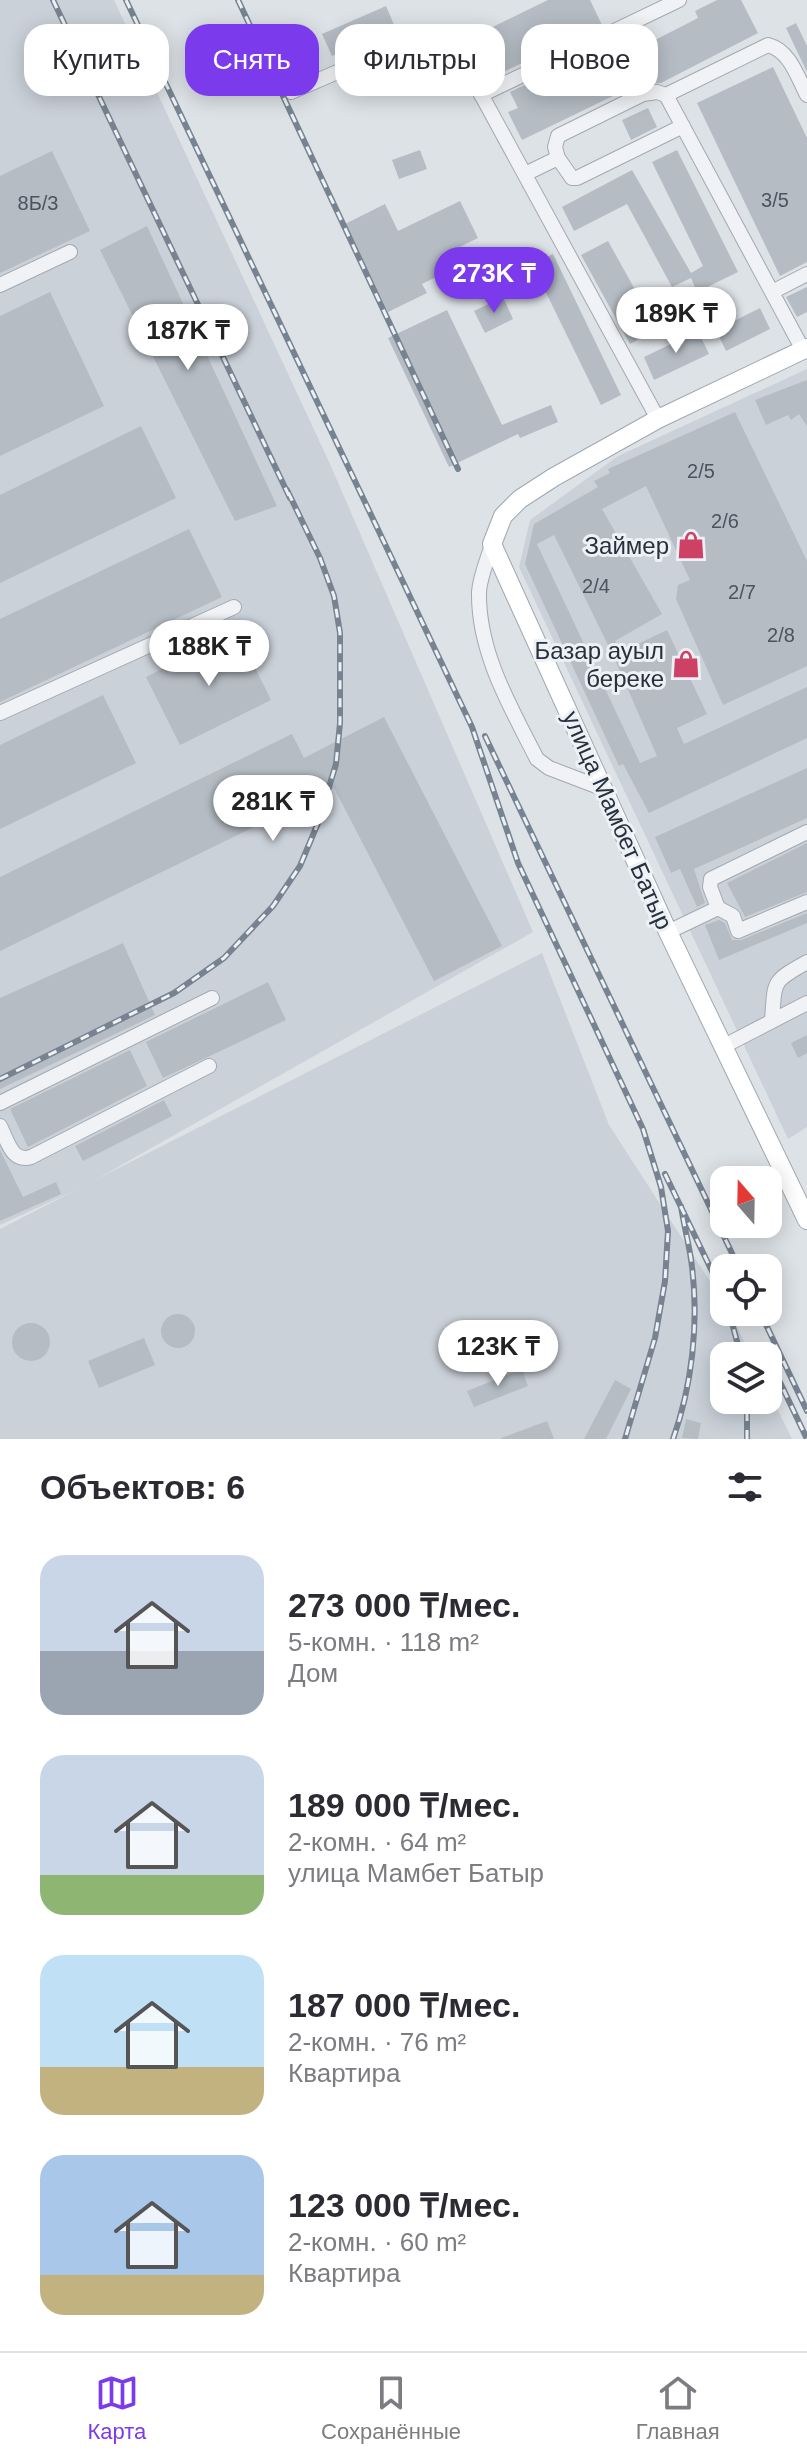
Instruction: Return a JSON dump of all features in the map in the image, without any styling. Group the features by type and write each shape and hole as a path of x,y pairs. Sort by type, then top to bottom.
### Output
{"main road":[{"path":"492,544 503,516 520,499 554,477 658,419 805,349"},
{"name":"улица Мамбет Батыр","path":"492,544 668,932 807,1220"}],"street":[{"path":"505,83 679,0"},
{"path":"666,95 768,45 780,49 790,61 807,95"},
{"path":"683,126 577,178 572,178 558,158 555,147 558,136 643,94 657,92 666,95 683,126 772,292 805,349"},
{"path":"482,96 658,419"},
{"path":"525,174 558,158"},
{"path":"0,285 70,252"},
{"path":"772,292 807,274"},
{"path":"492,544 479,589 482,638 494,669 537,759 549,768 604,789"},
{"path":"0,713 234,607"},
{"path":"807,832 711,879 710,887 718,908 733,916 738,931 807,902"},
{"path":"668,932 718,908"},
{"path":"772,1021 774,986 781,976 807,962"},
{"path":"0,1103 212,998"},
{"path":"724,1046 807,1003"},
{"path":"0,1126 15,1157 22,1160 209,1066"}],"shaded area":[{"path":"0,0 114,0 125,24 24,24 24,96 159,96 330,464 533,932 95,1180 542,953 609,1125 710,1281 710,1326 737,1326 744,1342 710,1342 710,1414 780,1414 792,1439 0,1439 0,1229 76,1190 0,1225"},
{"name":"Базар ауыл береке","path":"807,369 807,1127 788,1139 519,567 530,520 618,456"}],"building":[{"path":"548,0 590,0 602,24 521,24 521,64 505,71 505,24 499,24"},
{"path":"717,0 741,0 758,33 658,83 658,38 698,18 695,11"},
{"path":"386,6 394,24 345,24"},
{"path":"796,23 807,46 807,72 786,28"},
{"path":"335,28 335,55 332,56 322,34"},
{"path":"773,67 807,138 807,262 780,276 697,103"},
{"path":"521,87 521,96 613,96 522,140 508,112 518,108 510,92"},
{"path":"648,108 657,127 631,140 622,120"},
{"path":"420,150 427,169 399,179 392,160"},
{"path":"677,150 738,272 697,292 691,278 672,287 627,204 574,231 562,207 632,170 691,273 703,266 652,162"},
{"path":"52,151 90,231 0,273 0,176"},
{"path":"460,201 478,238 447,253 454,268 422,284 427,293 388,312 345,224 385,204 398,231"},
{"path":"147,226 277,506 235,521 100,250"},
{"path":"608,241 657,329 630,344 581,255"},
{"path":"553,254 621,395 601,405 532,264"},
{"path":"807,287 807,312 797,317 786,297"},
{"path":"50,292 104,406 0,456 0,316"},
{"path":"503,297 513,319 485,333 474,311"},
{"path":"760,308 770,329 726,351 716,330"},
{"path":"447,310 502,425 551,405 558,422 520,438 518,434 449,467 388,338"},
{"path":"698,331 709,354 654,380 644,357"},
{"path":"807,380 807,426 799,414 791,420 788,415 766,425 755,400"},
{"path":"735,412 807,561 807,666 723,705 676,599 678,585 690,580 646,486 602,509 662,614 615,641 621,652 667,630 707,714 677,728 684,744 807,687 807,738 649,813 623,764 619,766 525,564 534,524 598,487 594,481 610,473 608,469","holes":["554,535 612,653 657,756 640,763 537,544"]},
{"path":"141,426 176,498 0,583 0,495"},
{"path":"189,529 222,597 0,702 0,619"},
{"path":"237,631 271,700 180,745 146,677"},
{"path":"103,695 136,763 0,829 0,745"},
{"path":"384,717 502,946 434,981 334,788 0,951 0,877 292,734 304,758"},
{"path":"807,768 807,818 694,869 705,903 697,907 680,869 671,873 655,837"},
{"path":"807,843 807,892 745,917 727,883"},
{"path":"807,913 807,923 719,960 705,925 719,920 725,923 732,940 741,940"},
{"path":"123,943 155,1015 0,1089 0,998"},
{"path":"268,982 286,1020 163,1078 146,1042"},
{"path":"807,1035 807,1053 798,1058 791,1043"},
{"path":"130,1050 147,1086 28,1147 10,1109"},
{"path":"164,1100 172,1116 83,1161 75,1146"},
{"path":"0,1150 23,1197 56,1182 61,1194 0,1221"},
{"path":"178,1314 190,1319 195,1331 190,1343 178,1348 166,1343 161,1331 166,1319"},
{"path":"31,1323 44,1329 50,1342 44,1355 31,1361 18,1355 12,1342 18,1329"},
{"path":"144,1338 155,1365 99,1388 88,1361"},
{"path":"522,1369 528,1386 474,1407 467,1391"},
{"path":"615,1380 631,1389 606,1439 584,1439"},
{"path":"686,1419 701,1423 698,1439 682,1438"},
{"path":"547,1421 554,1439 501,1438"}],"railway":[{"path":"53,0 290,498"},
{"path":"126,0 472,727 518,863 643,1129 661,1187 668,1231 665,1281 655,1338 625,1439"},
{"path":"238,0 458,469"},
{"path":"0,1079 174,993 224,958 273,906 300,866 318,823 336,764 340,723 340,633 334,596 320,558 287,490"},
{"path":"485,736 732,1254"},
{"path":"665,1174 710,1267"},
{"path":"673,1439 689,1376 695,1310 692,1267 681,1206"},
{"path":"733,1326 737,1342"},
{"path":"767,1326 807,1411"},
{"path":"782,1386 807,1439"},
{"path":"747,1414 747,1439"}],"place":[{"name":"Займер","path":"691,545"},
{"name":"Базар ауыл береке","path":"686,664"}]}
